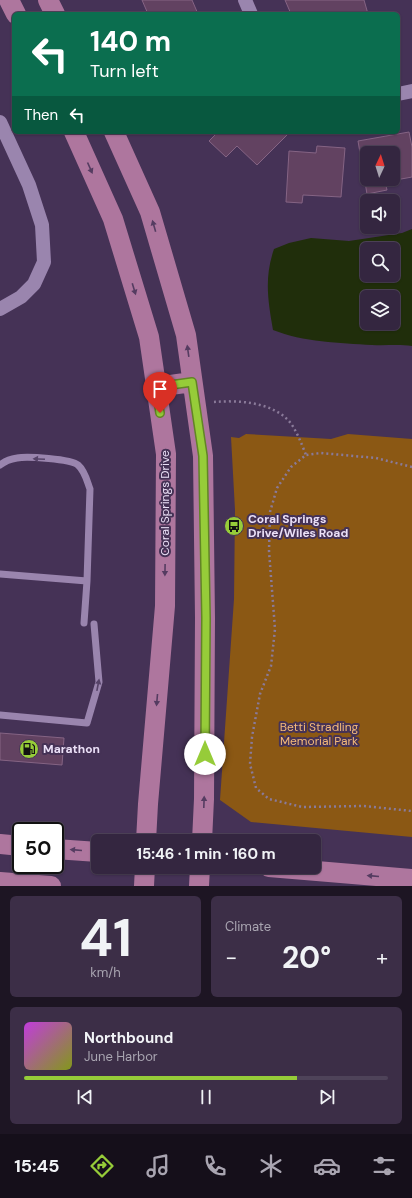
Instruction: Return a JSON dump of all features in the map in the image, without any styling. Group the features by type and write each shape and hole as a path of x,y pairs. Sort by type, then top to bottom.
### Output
{"main road":[{"path":"9,0 15,12"},
{"path":"48,0 54,12"},
{"name":"Coral Springs Drive","path":"75,134 113,219 149,337 166,454 165,606 146,834"},
{"path":"115,134 150,212 186,335 203,456 205,603 204,799 202,834"},
{"path":"156,387 192,382"},
{"path":"0,844 12,845"},
{"path":"64,850 91,852"},
{"path":"321,871 412,879"},
{"path":"144,886 145,874"},
{"path":"199,886 200,874"},
{"path":"0,882 51,886"}],"street":[{"path":"245,0 251,12"},
{"path":"400,94 412,91"},
{"path":"0,122 29,185 42,225 44,262 34,284 21,297 0,309"}],"lane":[{"path":"0,465 4,462 18,458 65,460 77,465 86,476 90,490 84,623"},
{"path":"0,574 87,581"},
{"path":"0,715 87,723 99,682 94,624"}],"path":[{"path":"196,404 225,401 258,404 274,411 288,420 306,455"},
{"path":"412,467 376,458 321,453 306,455 291,468 277,488 270,512 269,551 275,629 271,666 260,694 252,737 250,764 256,788 269,799 302,807 363,806 412,811"}],"green space":[{"name":"Betti Stradling Memorial Park","path":"246,434 331,439 348,434 412,439 412,837 251,822 220,800 234,599 235,510 231,437 239,438"}],"shaded area":[{"path":"412,229 412,346 347,344 297,337 273,330 268,299 268,280 274,249 289,243 311,238 349,241 400,233"}],"building":[{"path":"142,0 192,0 197,12 147,12"},
{"path":"285,0 364,0 367,12 290,12"},
{"path":"409,132 412,147 412,177 400,179 400,146 360,146 360,153 358,141"},
{"path":"216,134 288,134 257,165 237,146 226,157 209,141"},
{"path":"317,146 345,148 341,197 303,195 302,203 286,202 289,151 316,153"},
{"path":"366,186 386,186 387,190 367,194"},
{"path":"0,733 64,738 62,765 0,760"}],"place":[{"name":"Coral Springs Drive/Wiles Road","path":"234,526"},
{"name":"Marathon","path":"29,749"}],"route":[{"path":"160,413 156,387 192,382 203,456 206,618 205,754"}]}
